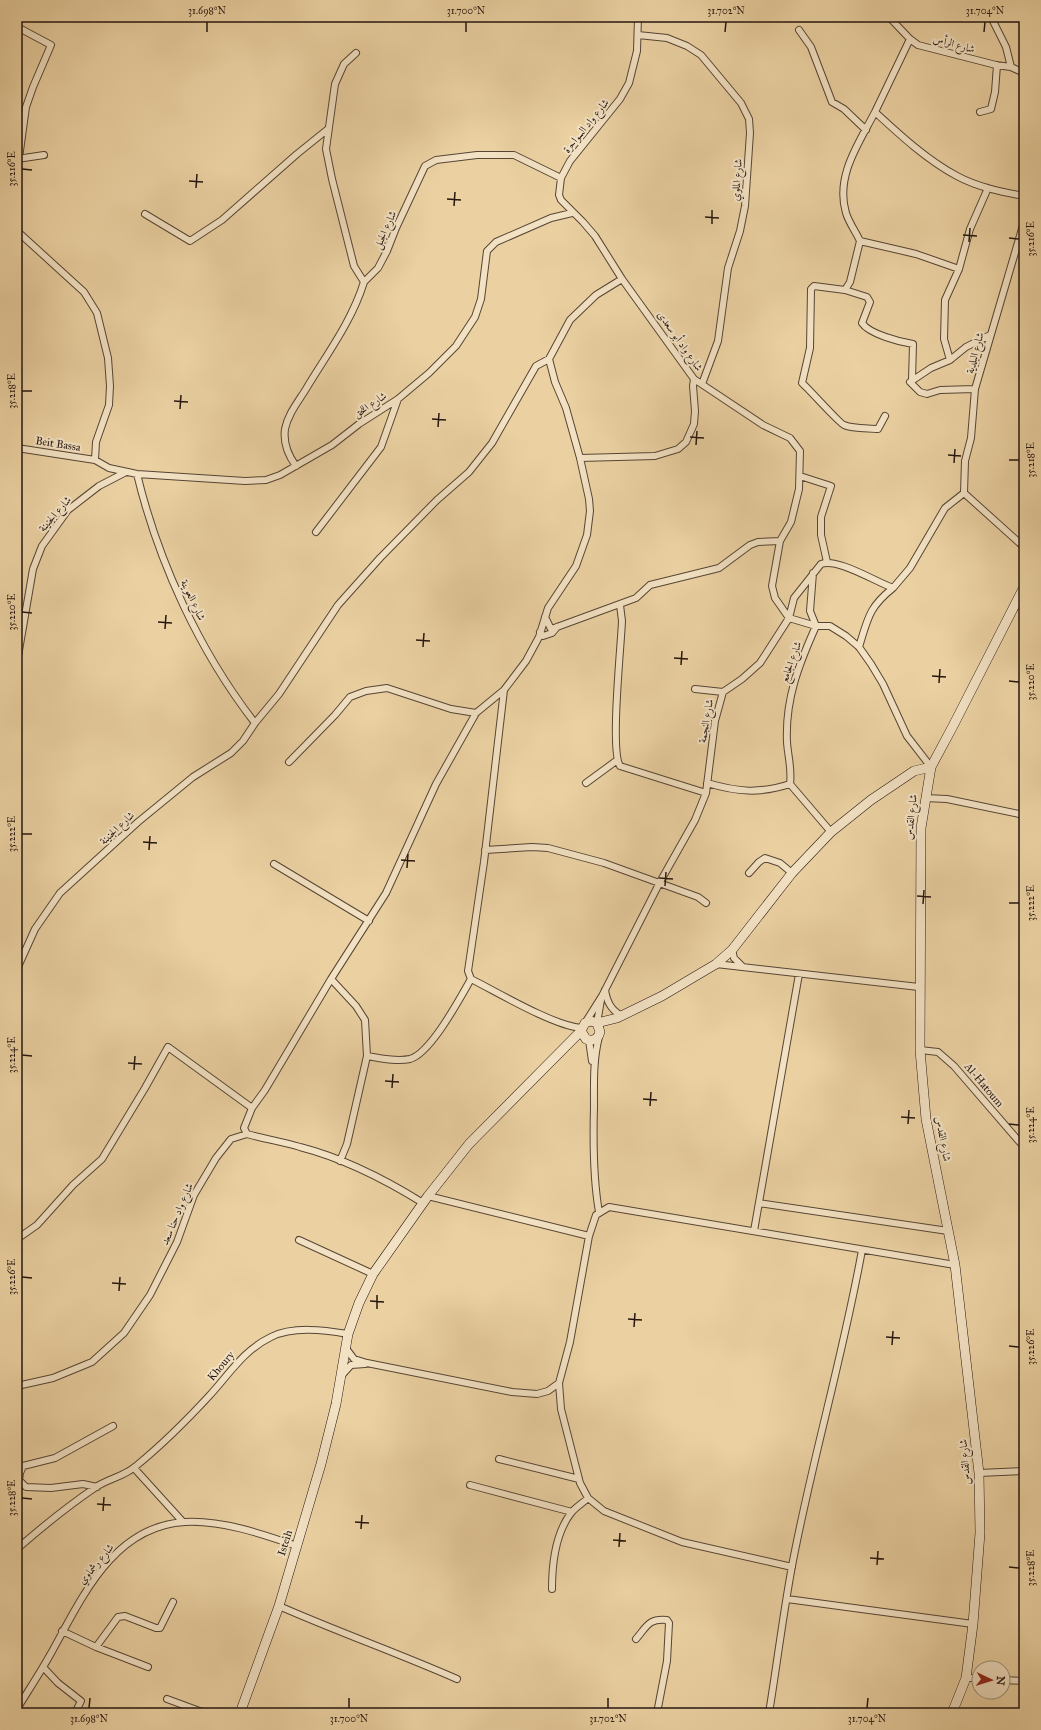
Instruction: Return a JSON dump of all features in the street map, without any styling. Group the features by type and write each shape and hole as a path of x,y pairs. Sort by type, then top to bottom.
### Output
{"street":[{"name":"شارع واد السواحرة","path":"595,236 560,200 559,195 561,178 570,161 620,99 633,69 638,35 638,17"},
{"name":"شارع الرأس","path":"889,17 910,39 918,45 997,65 1011,67 1024,73"},
{"path":"991,17 1006,47 1011,67"},
{"path":"21,29 51,45 26,107 18,159 44,155"},
{"path":"799,30 811,47 832,102 844,109 866,130"},
{"name":"شارع الملوي","path":"638,35 667,38 686,46 701,55 741,103 749,119 750,133 745,206 740,231 728,268 718,341 702,384"},
{"path":"845,290 850,282 860,241 846,213 844,197 845,178 850,158 876,112 910,39"},
{"path":"296,466 290,458 285,446 285,430 292,409 345,327 358,301 364,282 354,266 326,149 335,84 344,64 356,53"},
{"path":"980,112 991,109 995,92 997,65"},
{"path":"876,112 906,140 957,176 988,188 1024,196"},
{"path":"145,214 190,242 222,220 297,154 328,129"},
{"name":"شارع الجبل","path":"364,282 378,268 387,251 425,166 436,160 477,156 514,155 561,178"},
{"path":"950,360 944,339 945,300 959,268 970,229 988,188"},
{"name":"شارع اللحق","path":"95,460 109,468 137,474 245,481 266,480 280,476 332,445 359,424 398,399 429,373 456,346 475,317 481,299 487,251 496,242 551,218 572,213"},
{"name":"شارع البلدية","path":"964,493 965,461 971,438 976,389 990,335 1007,284 1024,222"},
{"path":"17,231 84,292 97,313 108,358 110,386 109,405 96,442 95,460"},
{"name":"شارع واد أبو سعدى","path":"595,236 622,279 694,379 757,421 790,438 800,452 799,489 791,522 780,541 772,586 775,598 790,618"},
{"path":"860,241 916,254 959,268"},
{"path":"588,1236 425,1199 340,1160 301,1147 247,1134 244,1128 252,1108 297,1036 325,987 386,893 436,784 476,712 504,690 526,661 540,632 548,608 576,566 587,535 590,511 580,458 566,408 555,382 550,358 570,320 596,295 622,279"},
{"path":"885,416 878,429 862,427 852,428 842,425 802,383 810,348 811,289 814,286 845,290 867,297 870,302 862,323 865,328 893,340 913,344 911,381 920,392 928,394 940,390 976,389"},
{"path":"911,381 931,368 950,360 966,347 990,335"},
{"name":"شارع الجنينة","path":"17,969 35,929 60,893 101,858 138,822 165,799 193,777 231,753 243,741 255,723 279,694 338,605 380,558 437,500 469,472 492,443 536,366 550,358"},
{"path":"580,458 655,456 678,450 686,442 694,424 694,379"},
{"path":"316,532 381,447 398,399"},
{"name":"Beit Bassa","path":"17,448 95,460"},
{"name":"شارع الجنينة","path":"17,662 33,569 42,546 52,530 74,505 99,486 126,472"},
{"name":"شارع العوينة","path":"137,474 149,521 182,604 223,678 255,723"},
{"path":"800,476 831,486 821,517 821,535 827,562"},
{"path":"859,647 871,609 881,597 893,588 910,568 945,508 964,493 1024,547"},
{"path":"540,632 543,636 552,630 620,605 636,598 650,585 719,568 750,545 758,542 780,541"},
{"path":"504,690 485,850 468,972 471,979 552,1019 568,1026 583,1027 591,1021 597,1023 619,1017 662,996 716,964 732,950 792,874 831,832 872,800 914,771 931,767 907,736 883,684 859,647 846,636 830,626 816,626 790,618 794,598 813,571 821,564 827,562 850,568 877,582 893,588"},
{"path":"813,571 810,611 816,626"},
{"name":"شارع القدس","path":"952,1713 966,1678 973,1624 980,1533 979,1473 955,1265 926,1119 920,1050 919,987 921,828 931,767 1024,586"},
{"path":"620,605 622,621 616,761 620,766 706,793"},
{"path":"545,617 552,630"},
{"name":"شارع النجمة","path":"603,993 660,882 695,820 706,793 715,721 723,692 742,679 760,663 790,618"},
{"name":"شارع الجامع","path":"790,784 792,770 787,741 790,699 798,669 816,626"},
{"path":"534,646 552,630"},
{"path":"288,762 335,715 350,697 366,691 387,688 452,709 476,712"},
{"path":"695,689 723,692"},
{"path":"586,783 616,761"},
{"path":"707,784 748,792 763,791 790,784 831,832"},
{"path":"925,798 947,799 1024,815"},
{"path":"485,850 548,848 604,863 660,882 669,888 698,897 706,903"},
{"path":"749,873 765,858 780,863 792,874"},
{"path":"274,864 369,921"},
{"path":"732,950 734,958 743,967"},
{"path":"716,964 919,987"},
{"path":"754,1231 799,974"},
{"path":"330,979 356,1006 365,1020 367,1056 347,1144 340,1160"},
{"path":"367,1056 395,1060 418,1056 452,1013 471,979"},
{"path":"603,993 619,1017"},
{"path":"603,993 583,1027 583,1037 589,1040 595,1039 619,1017"},
{"path":"603,993 597,1023 600,1029 594,1066 596,1195 599,1212 588,1236 570,1342 559,1383 561,1409 579,1479 588,1498 604,1511 682,1542 792,1567"},
{"name":"Isteih","path":"240,1713 279,1606 297,1546 328,1434 342,1375 348,1334 359,1302 373,1274 425,1199 469,1144 583,1027"},
{"path":"589,1040 594,1066"},
{"path":"17,1239 37,1225 73,1185 102,1159 146,1088 168,1047 252,1108"},
{"name":"Al-Hatoum","path":"920,1050 938,1052 954,1066 1024,1147"},
{"name":"شارع واد حنا سعد","path":"17,1386 52,1378 92,1362 124,1333 150,1295 177,1242 194,1196 216,1158 231,1139 247,1134"},
{"path":"759,1203 948,1231"},
{"path":"599,1212 609,1207 624,1209 955,1265"},
{"path":"299,1240 373,1274"},
{"path":"769,1713 792,1567 821,1434 850,1316 862,1250"},
{"name":"Khoury","path":"17,1548 46,1524 97,1487 134,1468 170,1437 227,1376 240,1358 258,1343 281,1332 295,1330 348,1334"},
{"path":"345,1347 354,1358 367,1363 512,1392 536,1394 548,1391 559,1383"},
{"path":"342,1375 351,1365 367,1363"},
{"path":"97,1487 83,1484 51,1488 26,1487 19,1480 23,1466 55,1458 113,1426"},
{"path":"500,1459 579,1479"},
{"path":"134,1468 183,1522"},
{"path":"979,1473 1024,1471"},
{"path":"470,1485 572,1512"},
{"path":"552,1589 552,1564 557,1546 572,1512 588,1498"},
{"name":"شارع رشماوي","path":"17,1709 95,1577 122,1548 146,1533 161,1527 183,1522 240,1529 297,1546"},
{"path":"788,1599 973,1624"},
{"path":"96,1647 118,1617 125,1616 156,1628 160,1628 173,1602"},
{"path":"279,1606 339,1632 413,1660 457,1679"},
{"path":"636,1639 651,1621 658,1619 667,1620 669,1623 666,1661 657,1713"},
{"path":"62,1631 96,1647 148,1667"},
{"path":"43,1667 58,1683 81,1701 76,1711"},
{"path":"966,1678 971,1678"},
{"path":"1011,1680 1024,1681"},
{"path":"166,1699 204,1713"}]}
